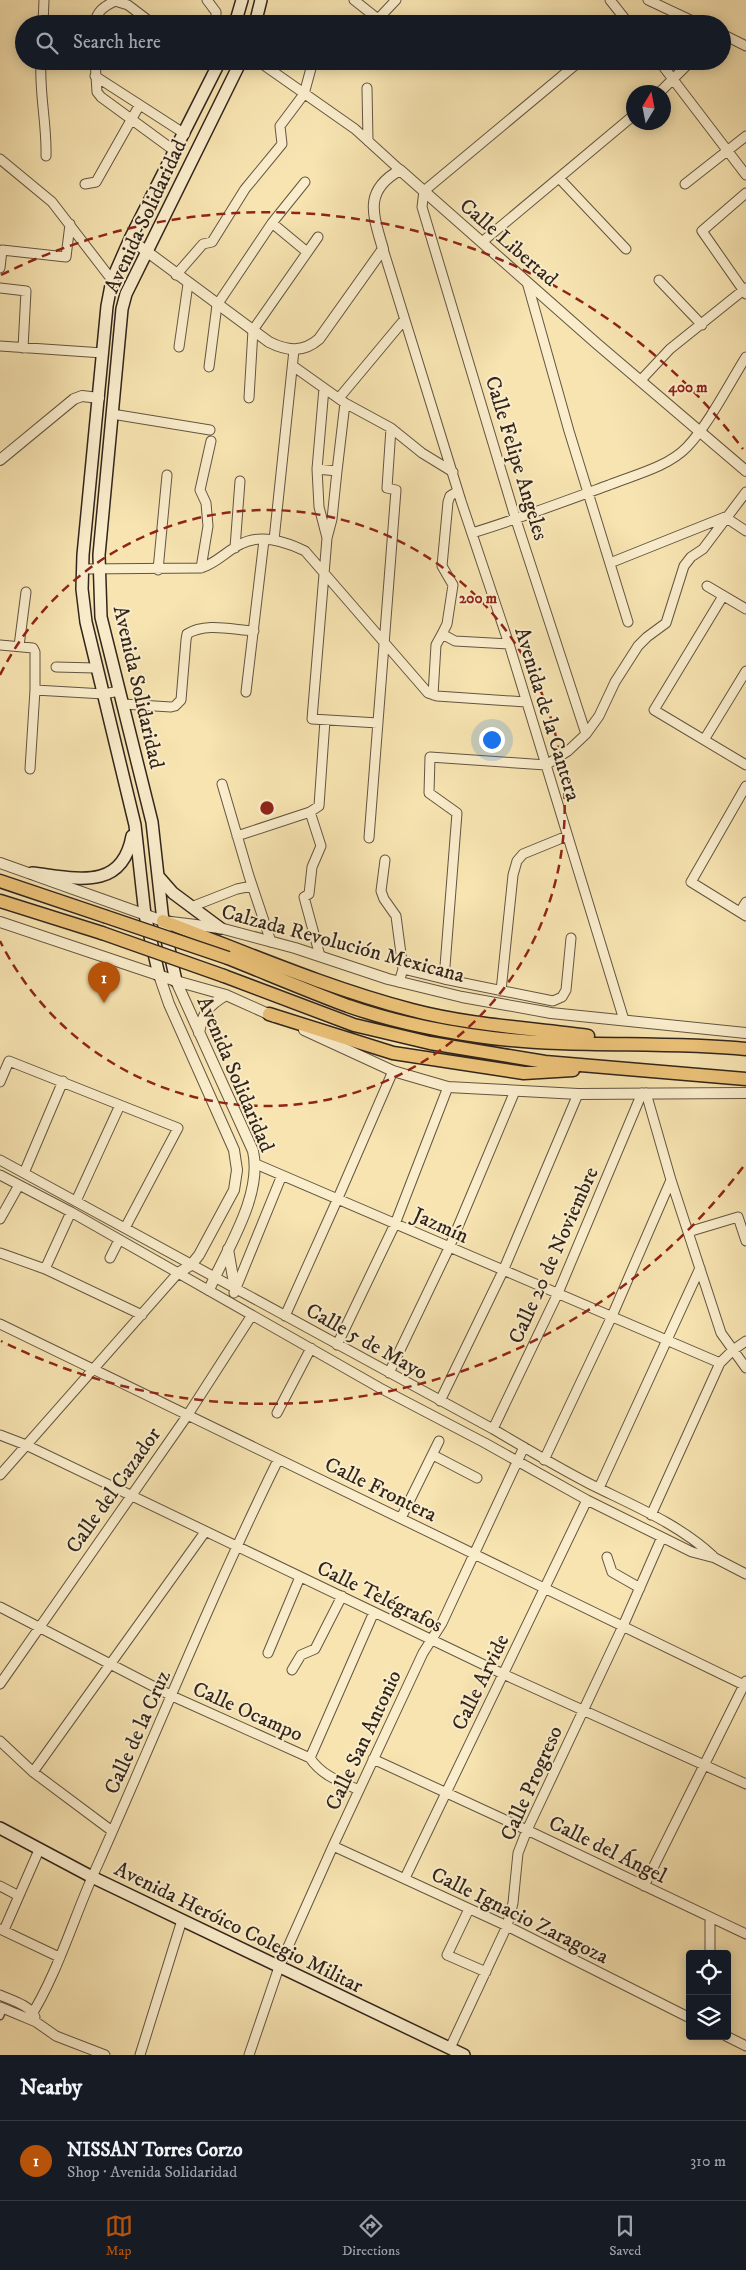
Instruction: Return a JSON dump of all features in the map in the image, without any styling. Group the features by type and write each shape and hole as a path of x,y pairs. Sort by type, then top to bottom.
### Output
{"main road":[{"path":"238,15 242,0"},
{"path":"257,15 261,0"},
{"name":"Avenida Solidaridad","path":"159,975 145,915 134,825 104,694 95,668 86,622 83,569 102,353 112,280 130,240 176,152 216,70"},
{"name":"Avenida Solidaridad","path":"176,981 162,922 152,822 101,617 98,569 122,309 130,284 145,252 236,70"},
{"path":"32,873 87,879 115,872 129,854 134,825"},
{"path":"159,877 173,893 220,928"},
{"name":"Calzada Revolución Mexicana","path":"0,881 228,958 349,1006 384,1017 493,1038 546,1042 746,1049"},
{"path":"0,901 224,976 374,1032 430,1044 545,1062 601,1067 745,1086"},
{"path":"162,922 362,997 414,1011 473,1022 634,1044"},
{"path":"268,1014 393,1053 460,1064 524,1073 601,1067"},
{"name":"Avenida Heróico Colegio Militar","path":"0,1828 92,1877 464,2055"}],"street":[{"path":"43,15 44,0"},
{"path":"207,0 216,12 216,15"},
{"path":"354,0 373,15"},
{"path":"382,15 396,0"},
{"path":"610,0 622,15"},
{"path":"648,0 669,5 685,15"},
{"path":"98,15 101,8 115,1 128,5 141,15"},
{"path":"731,38 746,46"},
{"path":"40,70 39,85 46,156"},
{"path":"95,70 97,92 101,97 176,152"},
{"name":"Calle Libertad","path":"271,70 355,129 424,192 746,472"},
{"path":"176,275 203,244 212,242 245,189 282,144 280,126 304,94 311,70"},
{"path":"424,192 569,70"},
{"path":"666,70 746,175"},
{"path":"668,85 683,70"},
{"path":"95,76 184,134"},
{"path":"367,88 368,141"},
{"path":"85,184 96,182 139,106"},
{"path":"482,242 626,122"},
{"path":"686,184 746,136"},
{"path":"0,159 52,202 112,280"},
{"path":"130,240 253,330 281,348 294,350 312,345 319,339 383,249 373,208 375,194 385,181 400,170"},
{"path":"559,178 626,250"},
{"path":"209,366 217,305 272,223 304,182"},
{"name":"Calle Felipe Angeles","path":"424,192 422,207 516,520 586,734"},
{"path":"640,381 670,349 745,291 702,231 746,194"},
{"path":"272,223 307,252"},
{"path":"0,268 2,250 66,256 70,224"},
{"path":"249,398 253,330 318,237"},
{"name":"Avenida de la Cantera","path":"383,249 458,491 509,644 624,1020"},
{"path":"660,280 702,325"},
{"path":"527,282 588,493 628,622"},
{"path":"179,347 188,284"},
{"path":"0,288 26,291 23,348"},
{"path":"378,723 312,720 327,538 332,519 342,400 404,320"},
{"path":"0,346 102,353"},
{"path":"246,692 269,540 294,350"},
{"path":"472,534 588,493 659,465 676,456 687,447 699,432 746,357"},
{"path":"293,366 342,400 391,428 422,453 453,472"},
{"path":"324,388 317,469 319,507 327,538"},
{"path":"0,460 74,399 82,396 99,398"},
{"path":"112,414 210,430"},
{"path":"369,838 396,490 387,488 391,428"},
{"path":"201,568 208,526 206,504 200,490 211,441"},
{"path":"317,469 337,471"},
{"path":"158,570 167,474"},
{"path":"234,548 240,481"},
{"path":"433,695 436,644 447,624 453,585 442,566 448,502 450,496 458,491"},
{"path":"444,979 457,813 429,792 430,757 546,765 568,751 586,734 599,716 615,682 638,646 647,637 666,624 684,566 691,557 703,549 725,517 746,492"},
{"path":"610,563 725,517"},
{"path":"725,517 746,531"},
{"path":"83,569 158,570 201,568 212,565 234,548 252,540 269,540 290,544 305,550 424,690 433,695 526,702"},
{"path":"707,586 746,609"},
{"path":"19,646 26,592"},
{"path":"723,596 654,710 746,765"},
{"path":"123,704 176,706 181,700 187,634 194,629 205,627 254,632"},
{"path":"442,634 455,642 509,644"},
{"path":"0,645 33,648 36,652 30,769"},
{"path":"56,667 95,668"},
{"path":"704,740 746,671"},
{"path":"35,690 104,694 118,691"},
{"path":"237,836 310,812 319,806 325,720"},
{"path":"222,784 252,886 271,942"},
{"path":"746,786 690,882 743,914 746,902"},
{"path":"310,812 322,846 312,867 309,894 304,897 320,956"},
{"path":"501,991 513,875 517,862 523,854 567,836"},
{"path":"385,860 381,891 384,900 396,916 403,969 399,982"},
{"name":"Calzada Revolución Mexicana","path":"0,863 32,873 162,922 220,928 320,956 399,982 462,997 551,1013 746,1033"},
{"path":"191,908 238,889 252,886"},
{"path":"0,922 176,981 226,995 393,1071 448,1087 578,1094 644,1093 745,1086"},
{"path":"403,969 553,1001 562,997 566,990 571,938"},
{"name":"Avenida Solidaridad","path":"159,975 169,1004 234,1150 237,1170 234,1190 199,1255 191,1265 178,1273"},
{"name":"Avenida Solidaridad","path":"176,981 253,1151 256,1164 252,1192 209,1290"},
{"path":"199,1033 203,1015 212,1003 226,995"},
{"path":"0,1082 10,1061 178,1128 125,1228"},
{"path":"285,1316 393,1071"},
{"path":"24,1173 63,1081"},
{"path":"337,1345 395,1224 448,1087"},
{"path":"388,1373 449,1248 515,1091"},
{"path":"644,1093 721,1333 746,1368"},
{"name":"Calle 20 de Noviembre","path":"493,1429 558,1293 644,1093"},
{"path":"440,1401 503,1271 578,1094"},
{"path":"76,1201 120,1105"},
{"name":"Calle 5 de Mayo","path":"0,1160 493,1429 544,1460 651,1515 698,1542 715,1558"},
{"name":"Jazmín","path":"256,1164 720,1363"},
{"name":"Calle 5 de Mayo","path":"0,1175 71,1212 311,1348 587,1500 692,1552 715,1558 746,1574"},
{"path":"230,1302 282,1175"},
{"path":"544,1460 612,1316 671,1180"},
{"path":"0,1219 19,1185"},
{"path":"45,1269 71,1212"},
{"path":"688,1232 738,1217 746,1241"},
{"path":"110,1258 119,1240"},
{"path":"228,1249 236,1289"},
{"path":"0,1253 45,1269 142,1315"},
{"path":"599,1488 700,1268"},
{"path":"0,1475 178,1273"},
{"name":"Calle del Cazador","path":"0,1684 186,1416 252,1315"},
{"name":"Calle Frontera","path":"0,1324 186,1416 745,1684"},
{"path":"651,1515 720,1363 733,1350 746,1341"},
{"path":"277,1413 311,1348"},
{"name":"Calle Telégrafos","path":"0,1435 26,1445 582,1711 746,1784"},
{"path":"401,1518 439,1441"},
{"name":"Calle San Antonio","path":"249,2055 279,1967 359,1790 422,1653 442,1623 475,1555 524,1447"},
{"path":"433,1455 477,1478"},
{"name":"Calle de la Cruz","path":"33,2018 92,1877 236,1546 278,1460"},
{"name":"Calle Arvide","path":"405,1878 587,1500"},
{"path":"33,1772 205,1532"},
{"name":"Calle Progreso","path":"450,2048 507,1926 513,1903 518,1853 527,1830 623,1626 662,1537"},
{"path":"607,1557 612,1572 640,1588"},
{"path":"268,1654 300,1577"},
{"path":"292,1670 301,1655 311,1652 315,1648 342,1596"},
{"name":"Calle Ocampo","path":"0,1606 172,1696 310,1758 316,1767 327,1775 359,1790"},
{"path":"310,1758 374,1612"},
{"path":"644,1886 745,1684"},
{"path":"0,1741 33,1772 112,1832"},
{"name":"Calle del Ángel","path":"373,1760 446,1792 746,1934"},
{"name":"Calle Ignacio Zaragoza","path":"334,1846 507,1926 686,2016"},
{"path":"39,1850 2,1930 59,1957"},
{"path":"0,1886 19,1896"},
{"path":"469,1909 447,1955 486,1972"},
{"path":"710,1918 710,1950"},
{"path":"140,2055 182,1920"},
{"path":"0,1995 56,2036 105,2055"},
{"path":"1,2010 33,2018"},
{"path":"731,2038 746,2046"}],"place":[{"name":"NISSAN Torres Corzo","path":"104,1003"}]}
